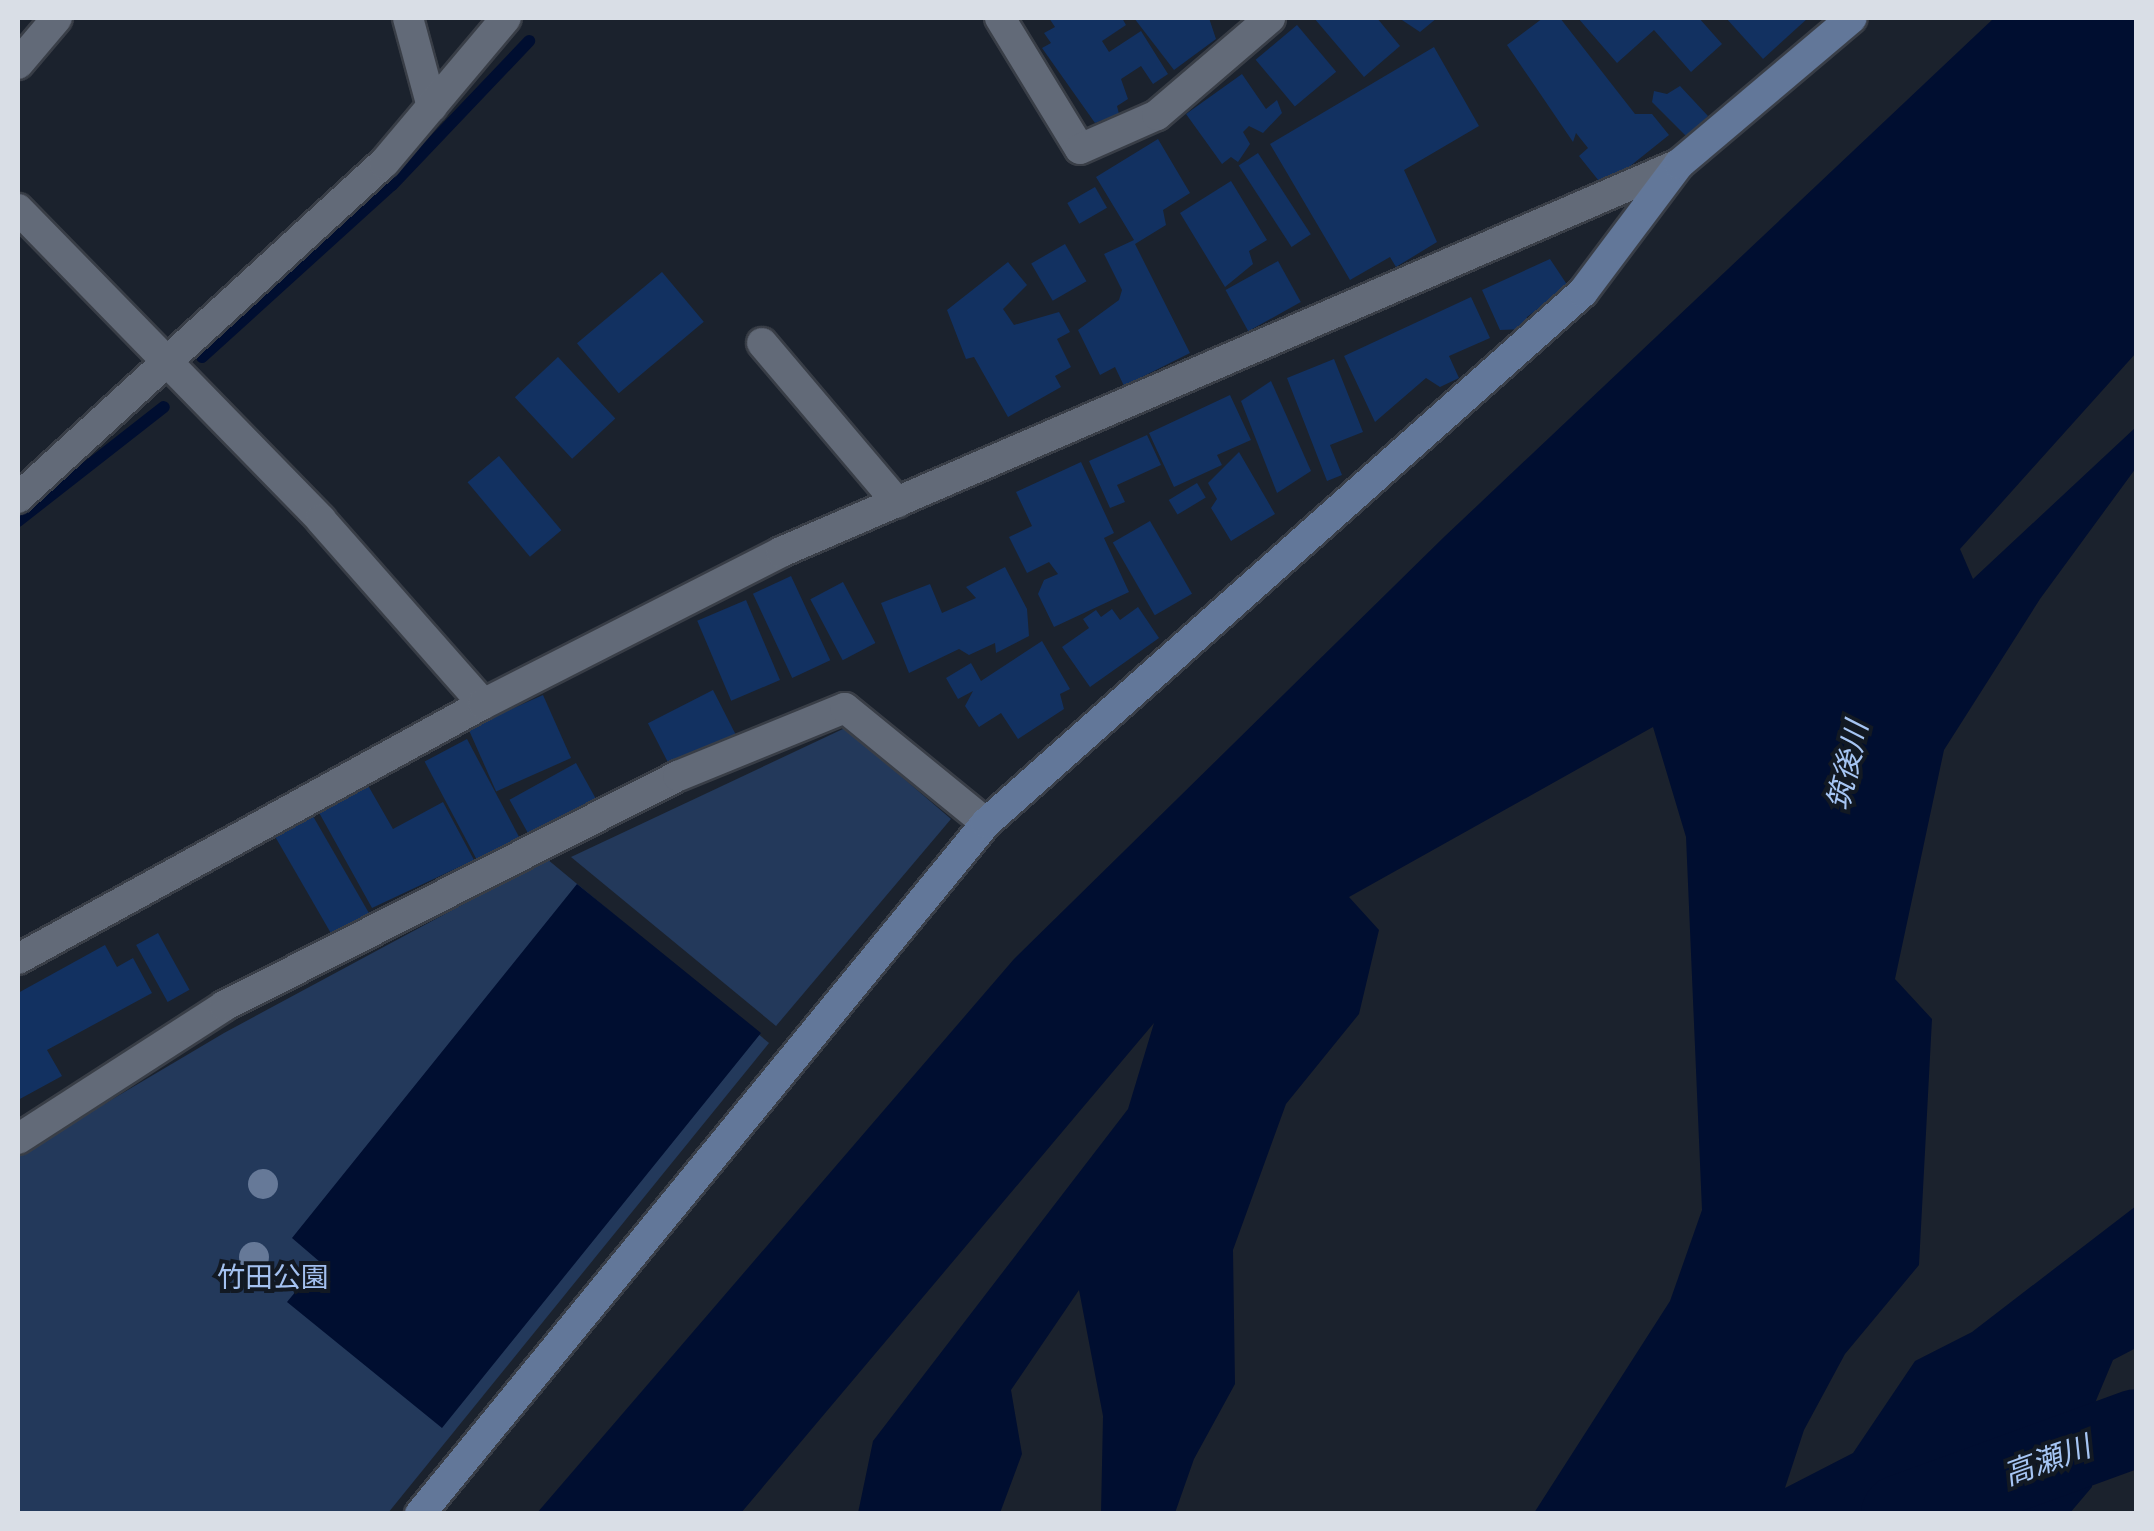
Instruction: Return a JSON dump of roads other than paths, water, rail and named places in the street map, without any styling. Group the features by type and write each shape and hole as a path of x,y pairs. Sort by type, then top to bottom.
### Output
{"street":[{"path":"18,64 57,18"},
{"path":"408,18 432,107"},
{"path":"18,498 82,446 163,359 384,163 506,18"},
{"path":"1000,18 1080,149 1157,115 1270,18"},
{"path":"420,1514 986,823 1583,292 1679,164 1852,18"},
{"path":"18,959 484,704 781,552 1679,164"},
{"path":"18,209 322,520 484,704"},
{"path":"762,343 897,502"},
{"path":"18,1139 224,1006 678,776 845,708 986,823"}],"water":[{"name":"筑後川","path":"1994,18 2136,18 2136,353 1960,549 1973,579 2136,427 2136,468 2040,599 1944,750 1895,979 1932,1019 1919,1265 1845,1354 1804,1430 1785,1488 1853,1453 1915,1361 1972,1332 2136,1206 2136,1348 2113,1360 2095,1403 2092,1487 2070,1513 1534,1513 1670,1301 1702,1210 1686,837 1653,727 1349,897 1379,930 1359,1014 1286,1104 1233,1250 1235,1384 1194,1459 1175,1513 1101,1513 1103,1416 1079,1290 1011,1390 1022,1454 1000,1513 858,1513 873,1441 1128,1109 1154,1023 741,1513 537,1513 1014,959 1444,537"},
{"path":"577,884 761,1033 442,1428 287,1302 320,1262 292,1238"}],"waterway":[{"path":"202,357 392,185 529,41"},
{"path":"18,521 164,407"},
{"name":"高瀬川","path":"1900,1514 2136,1428"}],"park label":[{"name":"竹田公園","path":"273,1277"}]}
